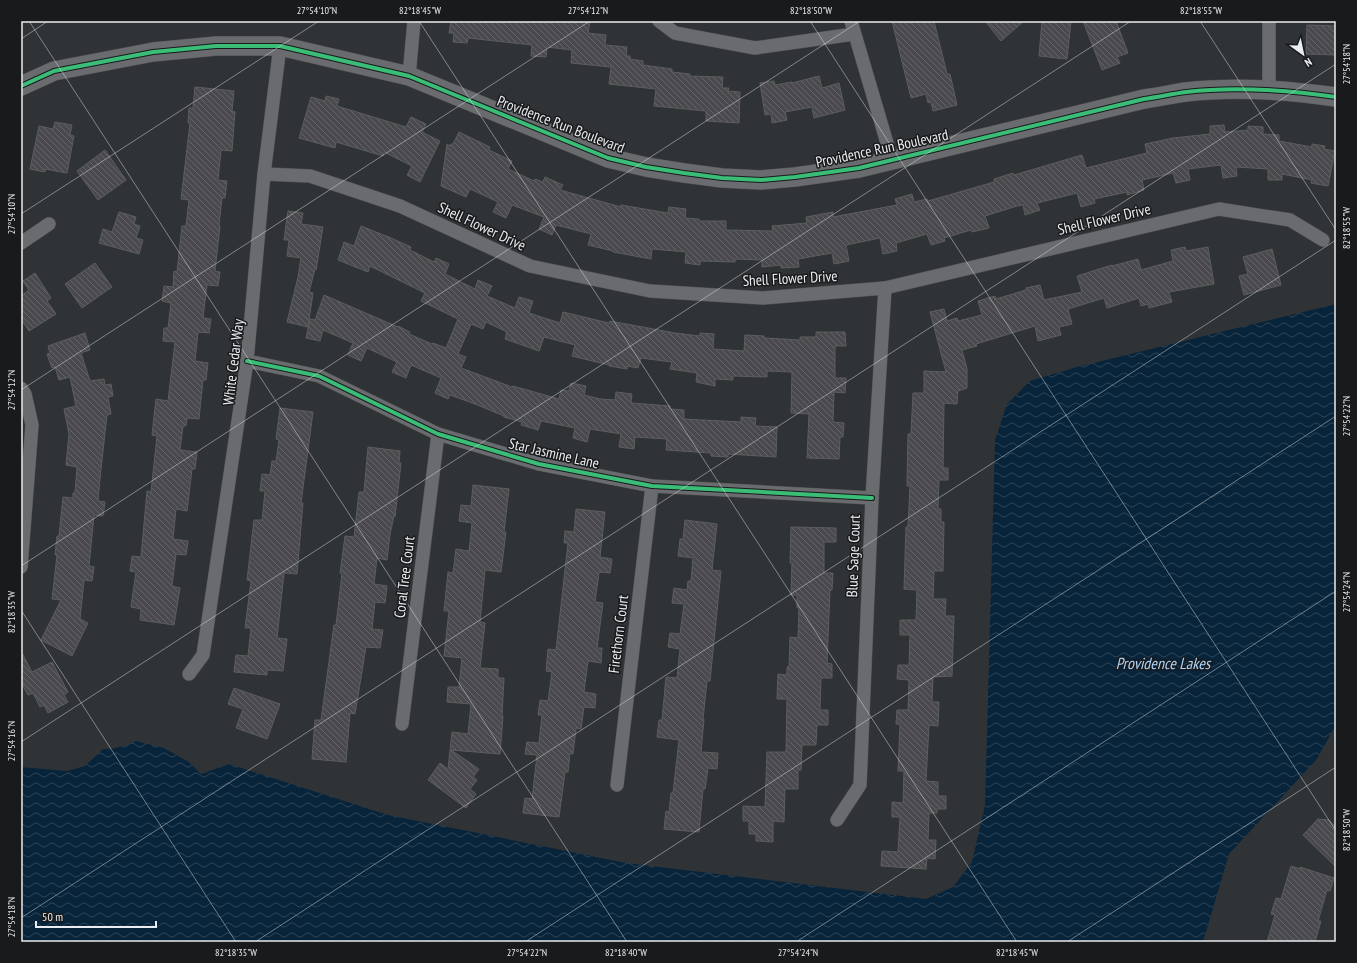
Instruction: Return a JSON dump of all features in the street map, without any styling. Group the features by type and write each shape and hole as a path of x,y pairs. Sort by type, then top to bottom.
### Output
{"street":[{"path":"409,76 414,21"},
{"path":"659,21 675,33 755,48 852,27 892,160"},
{"path":"1269,21 1269,90"},
{"name":"Providence Run Boulevard","path":"21,86 54,71 153,52 216,46 280,46 409,76 608,158 646,167 684,173 722,178 761,180 827,173 892,160 1144,99 1187,92 1269,90 1336,97"},
{"name":"White Cedar Way","path":"188,674 203,654 247,361 264,174 280,46"},
{"name":"Shell Flower Drive","path":"264,174 310,176 400,206 530,266 650,292 763,298 885,288 1219,209 1290,220 1323,240"},
{"path":"21,243 49,224"},
{"name":"Blue Sage Court","path":"838,820 860,785 872,498 885,288"},
{"name":"Star Jasmine Lane","path":"247,361 319,376 438,434 539,464 652,486 872,498"},
{"path":"21,388 25,394 32,425 21,567"},
{"name":"Coral Tree Court","path":"402,724 438,434"},
{"name":"Firethorn Court","path":"617,785 652,486"}],"water":[{"name":"Providence Lakes","path":"1336,304 1336,727 1317,759 1229,854 1203,942 21,942 21,767 67,771 85,766 103,749 111,749 128,745 136,741 164,748 189,762 201,774 229,764 388,815 626,863 926,899 953,887 972,862 985,805 995,440 1007,404 1030,381 1077,367"}],"building":[{"path":"451,21 558,21 575,23 575,21 590,21 588,33 606,35 605,45 627,47 626,56 630,56 630,59 643,61 643,65 672,69 672,72 690,74 690,76 723,77 722,88 729,88 728,91 740,92 739,123 706,121 706,111 654,106 656,89 609,84 611,67 571,63 572,50 547,47 546,57 531,56 532,45 468,38 467,43 453,42 454,33 449,33"},
{"path":"892,21 934,21 947,74 950,74 957,105 933,111 931,102 928,103 926,94 911,98"},
{"path":"985,21 1024,21 1001,41"},
{"path":"1042,21 1071,21 1067,59 1039,56"},
{"path":"1083,21 1116,21 1128,53 1117,57 1120,63 1102,70"},
{"path":"1307,25 1336,26 1336,55 1306,54"},
{"path":"819,76 822,88 839,83 845,110 814,118 812,107 785,112 787,120 772,123 771,114 765,115 760,83 774,81 775,85 792,83"},
{"path":"195,87 234,91 232,111 235,112 232,151 221,150 218,180 227,181 225,198 222,198 215,271 220,272 218,286 207,285 203,318 211,319 209,333 198,332 195,361 208,363 206,380 203,380 199,419 187,418 186,426 183,426 180,450 197,452 195,469 192,469 187,511 176,509 173,539 188,541 186,555 176,554 172,586 180,588 174,625 140,620 141,609 131,607 136,572 130,571 132,556 141,557 147,491 151,492 157,436 152,435 156,399 168,401 175,342 163,341 164,328 168,328 171,303 162,301 164,286 173,287 174,271 177,272 182,226 186,226 189,200 181,199 190,123 188,123 189,108 193,108"},
{"path":"326,96 339,99 337,106 406,127 411,117 426,124 422,132 440,141 420,182 407,175 412,166 384,152 383,156 336,142 335,148 299,138 311,97 325,101"},
{"path":"55,122 72,125 70,135 74,136 67,173 45,169 45,172 30,169 39,126 53,129"},
{"path":"1224,125 1225,132 1248,130 1248,126 1263,127 1263,134 1279,135 1279,141 1312,147 1312,144 1325,146 1324,149 1335,151 1328,186 1311,183 1312,180 1282,174 1282,180 1268,180 1268,169 1236,167 1237,176 1223,178 1221,165 1188,169 1190,180 1176,183 1173,173 1142,180 1144,190 1127,195 1127,192 1094,199 1095,203 1081,207 1077,193 1037,203 1040,210 1025,215 1023,205 1017,206 985,216 989,228 972,232 971,230 944,238 945,241 931,245 927,234 896,243 897,251 883,254 880,238 846,245 849,261 834,264 832,253 798,259 799,267 781,268 781,265 762,267 762,260 735,259 735,262 700,261 700,265 685,263 686,252 652,249 651,259 613,252 588,245 591,234 556,225 552,235 539,229 544,217 512,205 506,218 493,212 498,202 470,189 466,197 441,186 447,144 450,146 453,144 459,132 490,147 489,150 512,161 508,169 534,181 535,179 543,182 545,177 563,185 560,190 621,207 621,205 668,213 669,207 686,209 685,218 699,219 699,221 726,221 726,230 773,231 772,226 807,223 806,217 833,212 833,217 897,205 895,199 912,194 914,202 927,199 928,201 994,182 994,179 1013,173 1014,175 1082,155 1086,168 1147,153 1145,144 1173,138 1210,134 1210,126"},
{"path":"105,150 126,180 98,200 77,171"},
{"path":"288,211 303,213 301,224 323,227 316,270 315,269 309,292 313,293 308,327 287,322 301,258 287,256 289,240 284,240"},
{"path":"119,212 136,217 134,224 140,226 136,238 143,240 139,254 99,243 103,229 112,232"},
{"path":"361,226 411,247 410,250 434,262 436,258 449,264 445,274 475,289 478,280 492,286 487,296 515,308 519,297 533,301 529,313 560,323 563,312 609,323 610,321 675,333 700,336 700,333 714,334 713,349 744,351 745,335 764,336 764,338 800,340 800,337 816,337 816,332 845,332 846,346 835,346 835,378 846,378 845,393 834,392 833,422 844,423 843,437 840,437 839,459 807,458 809,414 791,413 792,372 767,371 767,377 733,376 733,380 715,379 715,386 696,382 697,373 670,369 672,362 641,358 638,368 627,366 627,369 609,366 572,356 575,345 544,337 539,351 505,339 507,332 486,322 483,329 471,324 458,354 466,357 461,368 512,387 513,386 559,399 561,390 569,391 571,383 586,386 584,395 600,399 615,400 616,392 632,394 631,403 670,406 670,409 684,410 684,419 741,422 741,417 756,418 755,426 777,427 776,457 728,454 728,457 711,456 711,453 666,450 667,439 635,437 634,449 619,447 621,434 590,429 587,442 573,438 575,428 541,421 538,430 521,425 522,422 504,417 450,395 448,399 435,393 441,378 411,365 406,378 392,372 397,362 367,348 361,361 348,355 353,343 323,330 320,341 306,338 310,319 315,320 324,295 398,326 410,332 409,334 432,344 433,343 446,348 458,319 421,301 425,293 370,266 368,272 338,260 344,242 354,246"},
{"path":"1185,247 1186,251 1208,247 1214,284 1169,292 1172,302 1149,308 1148,304 1141,306 1139,298 1107,308 1104,298 1068,309 1072,324 1059,327 1061,335 1038,341 1035,326 976,344 977,346 962,350 967,369 967,388 958,391 957,404 944,403 943,468 948,468 948,480 939,480 938,509 941,509 941,522 944,522 943,571 934,571 933,599 946,599 945,616 954,616 952,676 933,677 932,702 939,702 938,726 929,725 926,781 938,782 938,796 946,796 946,809 937,809 937,813 929,813 928,840 936,840 935,859 927,858 926,869 881,866 882,851 898,852 900,817 892,817 892,802 903,803 904,771 898,771 900,724 896,724 897,710 908,710 909,680 897,679 898,665 909,665 910,635 900,635 900,620 916,620 917,590 904,589 906,527 908,527 910,486 907,486 908,434 911,434 913,393 924,393 924,371 946,372 930,312 944,309 947,321 957,318 958,321 982,315 978,301 995,296 996,299 1026,290 1026,288 1040,285 1044,300 1082,292 1077,276 1112,265 1138,259 1141,270 1173,261 1171,250"},
{"path":"1272,249 1281,285 1244,295 1239,276 1248,274 1243,257"},
{"path":"95,263 112,287 82,308 65,284"},
{"path":"35,273 51,298 47,301 56,314 29,331 21,319 21,296 29,290 23,281"},
{"path":"85,333 90,350 81,353 90,381 104,379 105,385 111,384 113,396 108,397 111,414 107,415 98,501 105,502 103,516 94,515 89,566 94,567 92,581 84,580 80,619 88,623 72,656 41,640 61,600 52,599 57,555 55,555 57,536 59,536 63,497 73,498 73,493 75,493 77,467 66,465 69,434 64,409 76,406 70,377 59,380 55,367 52,368 47,354 50,353 48,346"},
{"path":"280,408 313,412 301,503 303,503 297,574 284,573 277,638 287,639 283,671 267,670 267,675 234,672 236,655 248,656 251,628 245,628 251,581 247,580 254,520 262,520 265,491 260,491 262,474 270,475 272,461 276,461 279,440 276,439"},
{"path":"368,447 400,451 399,463 401,463 395,517 394,516 390,534 387,560 377,558 374,584 387,586 385,603 375,602 372,629 383,630 380,648 366,647 355,714 350,713 346,762 312,759 315,720 321,720 334,625 336,625 342,573 340,573 345,536 354,537 359,492 364,492"},
{"path":"473,485 509,489 501,572 485,570 480,622 485,623 480,668 498,669 498,678 504,678 500,754 451,750 479,769 473,777 477,780 470,789 476,794 466,808 428,780 440,763 448,769 452,732 468,734 471,704 447,702 448,687 459,687 462,658 444,656 449,611 444,611 448,572 453,573 456,549 469,551 472,523 459,521 461,505 471,506"},
{"path":"576,509 605,512 600,557 612,559 610,573 599,572 595,602 603,603 597,648 602,648 601,663 588,661 584,692 596,694 595,708 584,707 581,729 576,728 573,754 570,753 568,772 565,772 559,817 523,813 525,798 532,799 537,755 525,754 527,742 539,743 542,715 538,715 540,700 548,701 552,672 546,671 548,649 556,650 568,543 564,543 565,531 574,532"},
{"path":"685,520 717,524 712,570 721,571 710,681 707,681 701,752 718,753 717,769 708,768 705,789 703,789 699,832 664,829 666,811 669,812 671,793 673,793 679,740 657,737 659,720 662,720 666,677 677,678 680,649 668,647 670,633 680,634 684,604 672,603 674,588 687,590 688,581 691,581 693,558 678,556 680,539 683,539"},
{"path":"791,527 836,528 836,542 824,542 824,573 833,573 832,590 830,590 827,663 832,664 832,678 821,678 820,710 828,710 828,725 817,725 816,745 802,745 801,770 798,770 798,789 785,789 784,822 773,821 773,842 756,841 756,834 749,834 749,821 743,821 743,806 765,807 767,752 786,752 787,699 777,699 778,674 787,675 787,667 789,667 790,637 798,638 799,608 797,608 797,595 791,595"},
{"path":"21,651 32,672 52,662 68,692 64,695 68,702 48,713 44,705 40,707 33,693 28,695 21,682"},
{"path":"234,688 280,704 267,739 236,728 243,709 228,704"},
{"path":"1318,819 1329,820 1336,827 1336,867 1303,835"},
{"path":"1291,866 1300,869 1300,867 1334,878 1330,891 1327,890 1318,921 1321,921 1315,942 1267,942 1275,915 1271,914 1276,898 1281,899"}],"cycle path":[{"path":"21,86 54,71 153,52 216,46 280,46 409,76 608,158 646,167 684,173 722,178 761,180 859,168 1144,99 1186,92 1243,89 1299,92 1336,97"},
{"path":"247,361 319,376 438,434 539,464 652,486 872,498"}]}
